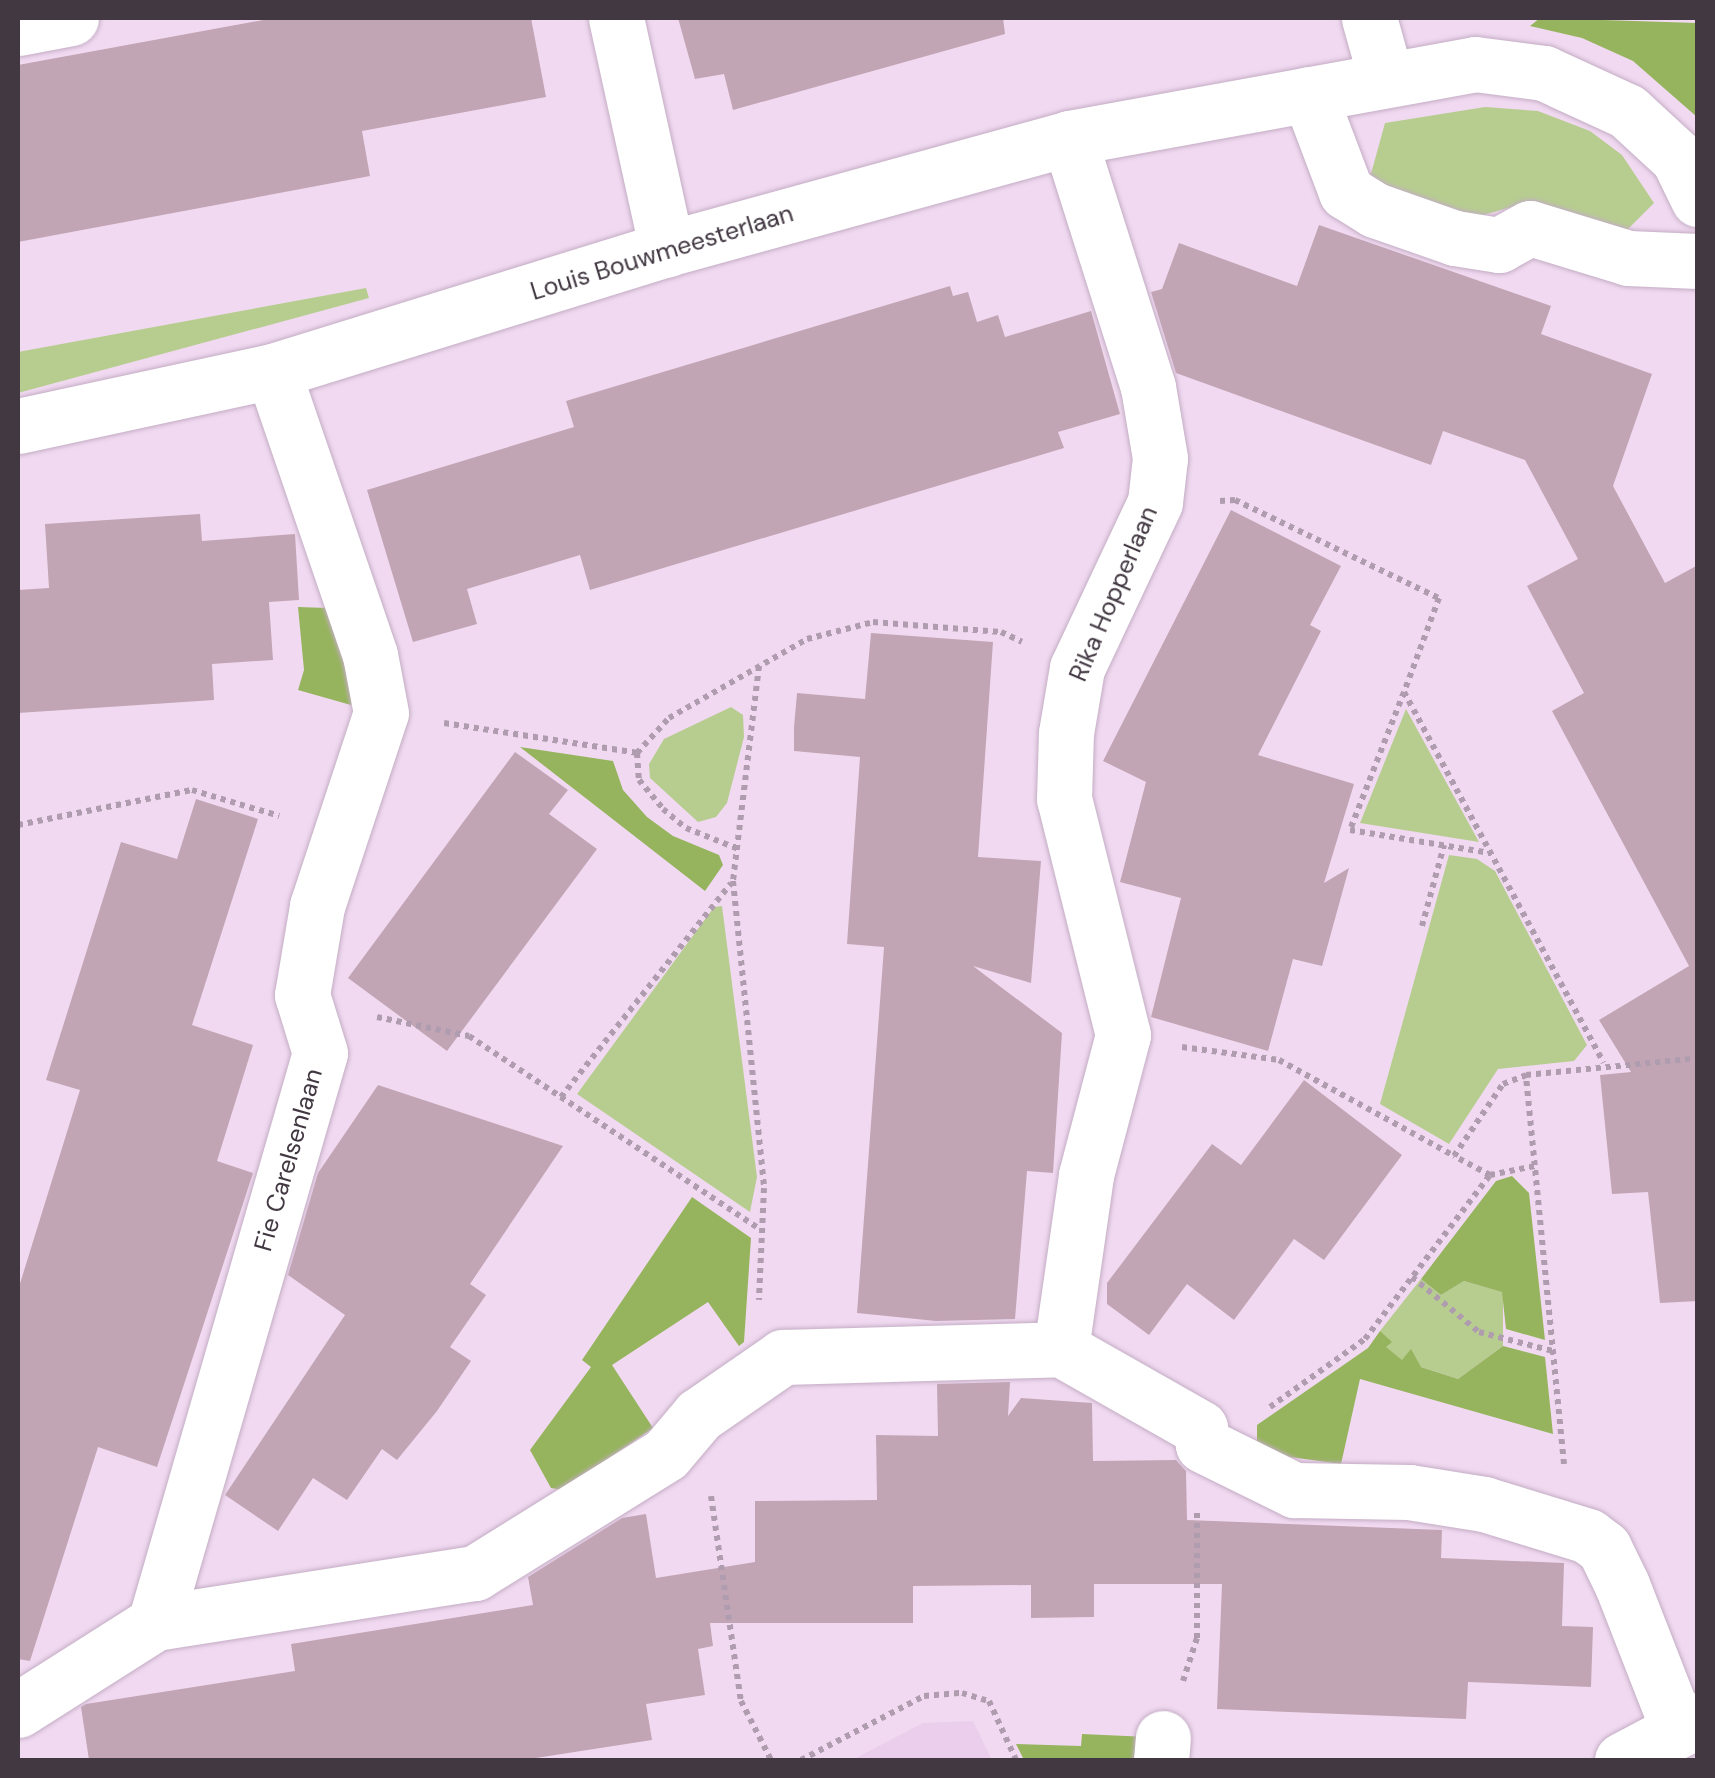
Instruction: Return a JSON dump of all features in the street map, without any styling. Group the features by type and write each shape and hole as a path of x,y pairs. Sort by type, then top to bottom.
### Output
{"street":[{"path":"18,28 71,18"},
{"path":"616,18 667,250"},
{"path":"1369,18 1386,80"},
{"name":"Louis Bouwmeesterlaan","path":"18,426 274,371 667,250 1069,138 1475,64 1544,73 1590,88 1627,111 1678,158 1698,199"},
{"path":"1309,94 1346,192 1375,210 1456,238 1500,244 1530,228 1628,258 1698,261"},
{"name":"Rika Hopperlaan","path":"1061,1348 1086,1175 1123,1034 1064,799 1066,733 1078,668 1155,502 1160,458 1148,387 1069,138"},
{"name":"Fie Carelsenlaan","path":"155,1624 320,1053 302,994 317,906 380,713 370,655 274,371"},
{"path":"18,1710 155,1624 475,1573 666,1454 700,1414 784,1357 1061,1348 1294,1490 1409,1492 1566,1528 1604,1548 1688,1724 1622,1760"}],"path":[{"path":"1155,502 1235,500 1440,598 1350,830 1491,854"},
{"path":"741,850 686,828 663,808 640,780 638,754 669,718 806,639 872,622 1001,632 1078,668"},
{"path":"759,665 741,850 733,881 764,1188 759,1325 784,1357"},
{"path":"1404,692 1604,1063"},
{"path":"380,713 638,754"},
{"path":"18,826 192,790 343,834"},
{"path":"1422,926 1444,845"},
{"path":"562,1098 733,881"},
{"path":"302,994 395,1023 469,1036 760,1230"},
{"path":"1123,1034 1279,1060 1490,1175 1535,1166"},
{"path":"1454,1156 1503,1084 1526,1075 1604,1063 1698,1058"},
{"path":"1526,1075 1566,1528"},
{"path":"1162,1749 1198,1638 1201,1436 1260,1414 1365,1340 1490,1175"},
{"path":"1412,1277 1479,1332 1553,1351"},
{"path":"700,1414 741,1701 772,1760"},
{"path":"801,1760 924,1696 962,1693 988,1701 1016,1760"}],"shaded area":[{"path":"973,1721 992,1760 852,1760 923,1723"}],"green space":[{"path":"1540,18 1697,23 1697,117 1633,61 1582,38 1530,26"},
{"path":"1485,107 1538,111 1590,131 1622,155 1654,203 1624,233 1519,205 1476,217 1369,181 1385,123"},
{"path":"366,288 369,298 18,393 18,352"},
{"path":"298,607 327,608 353,689 351,705 298,690 304,670"},
{"path":"731,707 743,715 744,737 727,803 716,817 698,822 650,778 649,764 664,739"},
{"path":"1406,709 1479,842 1360,823"},
{"path":"520,747 613,761 623,790 647,817 673,836 719,855 723,865 705,891"},
{"path":"1449,855 1477,859 1495,871 1587,1045 1574,1061 1498,1069 1449,1144 1380,1104"},
{"path":"722,906 757,1177 750,1212 577,1094 714,907"},
{"path":"1512,1176 1529,1193 1545,1340 1506,1329 1502,1292 1464,1281 1441,1295 1421,1279 1496,1181"},
{"path":"692,1197 751,1238 744,1342 739,1346 708,1302 612,1365 653,1428 562,1490 551,1488 530,1450 591,1367 582,1360"},
{"path":"1421,1279 1441,1295 1464,1281 1503,1292 1503,1346 1458,1379 1403,1361 1385,1347 1380,1331"},
{"path":"1380,1331 1392,1342 1386,1347 1402,1360 1411,1349 1421,1367 1458,1379 1503,1346 1545,1357 1553,1434 1360,1379 1341,1464 1269,1454 1257,1443 1257,1425 1368,1348"},
{"path":"1082,1734 1148,1737 1143,1760 1024,1760 1016,1744 1081,1746"}],"building":[{"path":"274,18 531,18 546,97 362,131 370,176 18,242 18,65"},
{"path":"678,18 1003,18 1005,34 733,110 724,74 695,79"},
{"path":"1319,225 1551,306 1541,334 1652,374 1613,486 1665,583 1698,565 1698,1301 1660,1303 1648,1192 1612,1194 1600,1075 1631,1072 1599,1020 1689,966 1552,711 1584,693 1527,586 1578,559 1525,460 1443,431 1431,465 1176,373 1151,292 1162,289 1179,243 1297,286"},
{"path":"950,286 953,296 968,292 977,322 998,315 1005,337 1091,311 1120,414 1058,432 1064,448 590,590 580,555 467,589 477,624 413,642 367,490 574,427 566,401"},
{"path":"1231,510 1341,566 1310,625 1321,631 1258,755 1354,784 1324,883 1349,868 1322,966 1293,959 1268,1051 1151,1017 1181,898 1120,882 1146,782 1103,761"},
{"path":"200,514 202,541 295,534 299,600 269,602 273,660 212,664 214,700 18,713 18,590 49,588 45,524"},
{"path":"871,633 993,642 978,857 1041,861 1031,983 973,966 1062,1033 1053,1173 1027,1171 1015,1319 936,1321 857,1313 884,947 847,944 860,757 794,751 794,727 797,693 865,699"},
{"path":"515,752 568,790 549,814 597,849 447,1051 348,978"},
{"path":"196,799 258,819 192,1025 253,1045 217,1161 253,1173 157,1467 98,1447 30,1661 18,1659 18,1290 80,1090 46,1080 121,842 177,859"},
{"path":"1304,1080 1402,1155 1324,1260 1294,1239 1234,1320 1187,1284 1149,1335 1107,1304 1107,1283 1212,1144 1241,1165"},
{"path":"378,1085 563,1146 470,1284 486,1295 450,1347 471,1361 437,1411 397,1460 382,1449 347,1500 313,1478 278,1531 225,1495 345,1315 288,1275 318,1173"},
{"path":"1010,1382 1008,1416 1021,1398 1092,1403 1093,1461 1176,1460 1186,1471 1187,1520 1442,1530 1441,1558 1564,1563 1562,1626 1593,1627 1591,1687 1468,1682 1466,1719 1217,1709 1222,1584 1094,1584 1094,1617 1031,1618 1031,1585 913,1586 913,1623 710,1623 713,1646 698,1649 705,1695 646,1704 652,1740 523,1760 89,1760 81,1707 86,1704 295,1671 291,1644 533,1605 528,1577 622,1518 646,1514 656,1578 755,1562 755,1501 877,1500 876,1435 938,1436 937,1384"}]}
